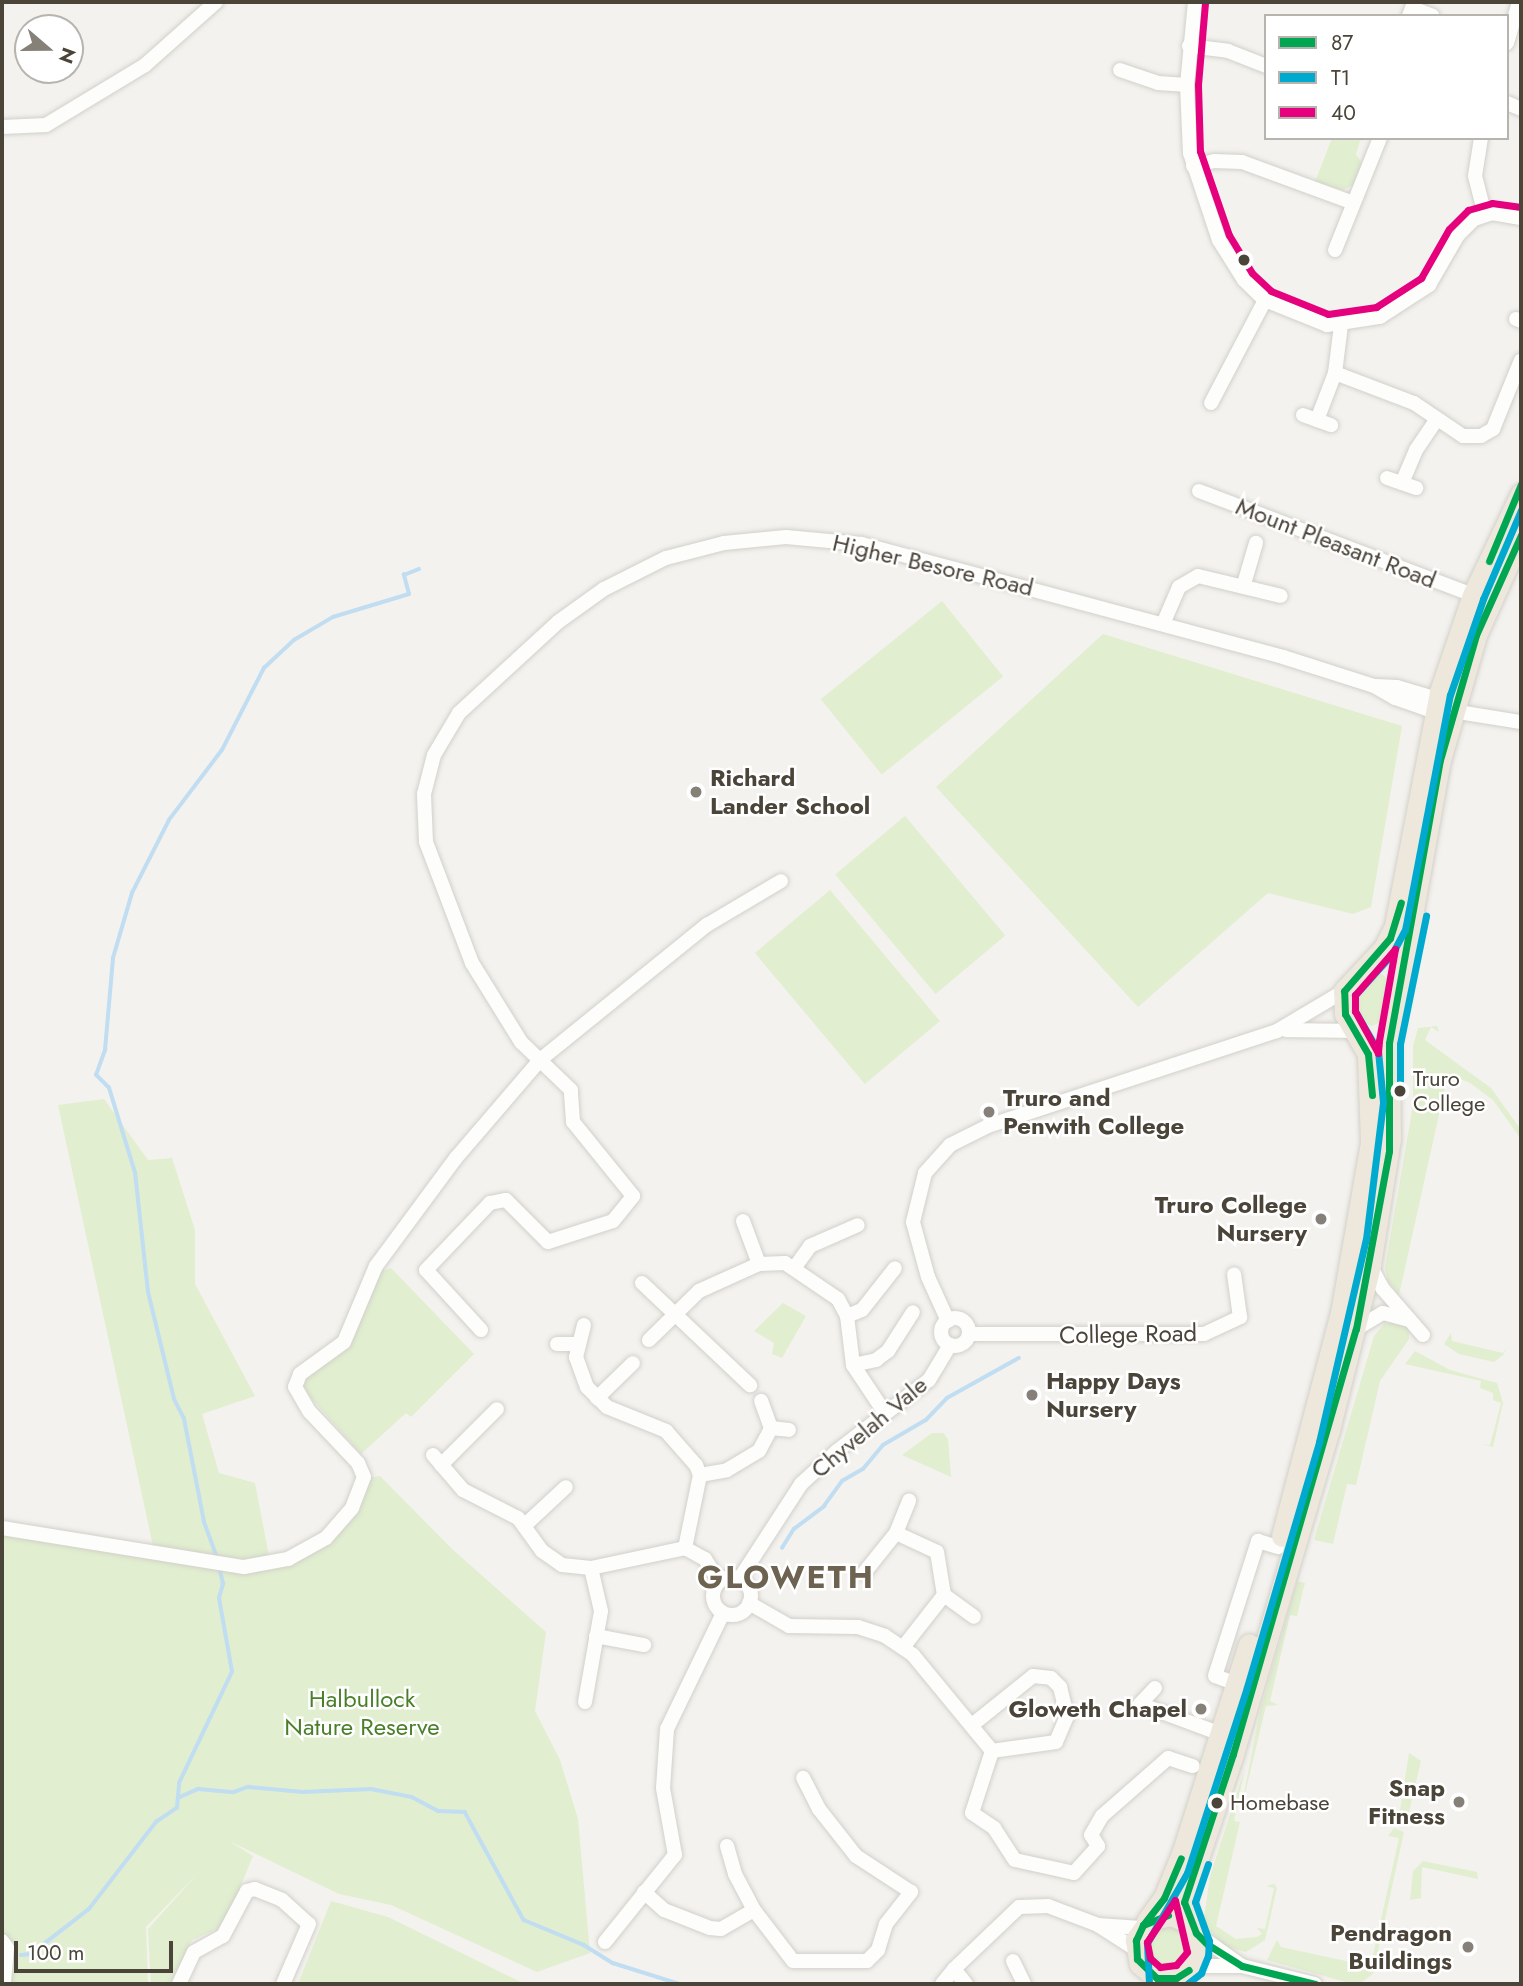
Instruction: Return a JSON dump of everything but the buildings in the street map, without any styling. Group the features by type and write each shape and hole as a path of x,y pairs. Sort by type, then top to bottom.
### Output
{"highway":[{"path":"1140,1950 1171,1883 1221,1734 1237,1684 1266,1539 1325,1379 1364,1192 1373,1103 1368,1054 1343,1010 1344,991 1384,948 1395,926 1473,595 1517,501 1521,484"},
{"path":"1140,1950 1157,1978 1180,1976 1198,1954 1185,1897 1233,1754 1356,1329 1370,1265 1390,1139 1392,1025 1446,708 1521,535"},
{"path":"1358,973 1382,968 1401,984"},
{"path":"1355,1031 1392,1025"},
{"path":"1140,1950 1172,1915 1194,1929"}],"street":[{"path":"2,127 46,125 145,65 216,2"},
{"path":"1195,2 1187,85 1193,166 1219,240 1244,280 1265,300 1315,322 1341,326 1380,317 1415,297 1436,276 1458,235 1485,215 1521,218"},
{"path":"1509,36 1519,2"},
{"path":"1411,8 1428,14"},
{"path":"1189,46 1228,51 1264,65"},
{"path":"1120,70 1158,83 1187,85"},
{"path":"1335,250 1351,202 1379,140"},
{"path":"1481,140 1475,176 1485,215"},
{"path":"1360,148 1374,153"},
{"path":"1193,166 1214,160 1242,162 1351,202"},
{"path":"1211,403 1216,377 1265,300"},
{"path":"1317,420 1335,373 1341,326"},
{"path":"1335,373 1414,403 1463,436 1487,434 1498,422 1521,360"},
{"path":"1387,478 1409,486 1416,450 1437,419"},
{"name":"Mount Pleasant Road","path":"1199,491 1473,595"},
{"name":"Higher Besore Road","path":"481,1330 426,1270 490,1203 506,1200 548,1242 612,1221 632,1203 633,1196 573,1122 571,1090 508,1024 472,963 429,851 424,794 433,755 459,713 574,610 621,579 677,555 731,542 793,537 891,550 1163,624 1446,708 1521,722"},
{"path":"1244,584 1256,542"},
{"path":"1163,624 1174,594 1191,578 1206,576 1281,596"},
{"path":"2,1528 254,1567 288,1559 326,1538 352,1508 364,1477 358,1463 309,1411 295,1387 300,1374 344,1342 376,1266 456,1158 540,1060 708,925 781,881"},
{"path":"1277,1031 1344,991"},
{"path":"950,1345 942,1335 948,1321 928,1278 913,1222 925,1174 950,1145 988,1126 1277,1031 1306,1027 1355,1031"},
{"path":"743,1221 760,1264"},
{"path":"795,1267 810,1246 858,1225"},
{"path":"649,1340 699,1291 760,1264 773,1261 795,1267 826,1288 847,1315 853,1365 885,1413"},
{"path":"1370,1265 1407,1320 1423,1335"},
{"path":"847,1315 863,1310 895,1268"},
{"name":"College Road","path":"969,1334 1204,1334 1240,1317 1234,1275"},
{"path":"642,1283 751,1379"},
{"path":"853,1365 876,1360 888,1351 914,1312"},
{"path":"1356,1329 1383,1313 1407,1320"},
{"path":"948,1321 965,1322 969,1334"},
{"path":"584,1325 576,1344 581,1375 597,1398 620,1414 666,1430 687,1452 700,1475 685,1548"},
{"name":"Chyvelah Vale","path":"740,1578 802,1484 885,1413 929,1380 950,1345 964,1343 969,1334"},
{"path":"557,1344 576,1344"},
{"path":"597,1398 633,1363"},
{"path":"700,1475 748,1460 759,1451 771,1428 761,1401"},
{"path":"497,1409 437,1460 463,1490 504,1510 524,1526 552,1560 574,1568 591,1568 685,1548 705,1559 719,1581"},
{"path":"771,1428 789,1430"},
{"path":"524,1526 566,1488"},
{"path":"864,1573 896,1533 909,1500"},
{"path":"896,1533 937,1552 944,1595 974,1617"},
{"path":"585,1702 601,1611 591,1568"},
{"path":"719,1581 740,1578 750,1591 750,1603 737,1614 723,1614"},
{"path":"719,1581 713,1597 723,1614"},
{"path":"904,1646 944,1595"},
{"path":"750,1603 789,1626 858,1627 904,1646 992,1751"},
{"path":"605,1941 675,1855 663,1788 667,1729 723,1614"},
{"path":"596,1636 644,1645"},
{"path":"972,1725 1032,1676 1051,1678 1060,1687 1067,1716 1056,1742 992,1751"},
{"path":"1155,1688 1136,1708 1221,1734"},
{"path":"992,1751 972,1813 994,1828 1015,1860 1074,1873 1098,1846 1091,1835 1101,1816 1166,1751 1193,1766"},
{"path":"727,1846 735,1874 754,1910 793,1961 867,1961 878,1950 886,1924 916,1896 856,1856 819,1809 803,1778"},
{"path":"179,1984 194,1952 223,1936 247,1891 255,1889 282,1900 309,1924 283,1984"},
{"path":"644,1892 664,1910 710,1928 721,1928 754,1910"},
{"path":"942,1984 954,1969 1019,1907 1048,1906 1098,1925 1140,1950"},
{"path":"1194,1929 1241,1966"},
{"path":"2,1941 7,1948 4,1984"},
{"path":"1013,1961 1024,1984"},
{"path":"1180,1976 1241,1966 1315,1984"},
{"path":"954,1969 966,1984"}],"green space":[{"path":"1331,140 1364,140 1360,141 1356,154 1363,165 1354,185 1343,190 1315,182"},
{"path":"942,601 1003,676 882,775 821,699"},
{"path":"1103,634 1402,726 1371,907 1353,914 1268,893 1138,1007 936,787"},
{"path":"905,816 1005,936 936,994 835,874"},
{"path":"830,890 940,1021 865,1084 755,953"},
{"path":"1382,974 1390,982 1384,1019 1373,1026 1366,1024 1356,1013 1353,993 1371,975"},
{"path":"1437,1026 1439,1032 1431,1027 1425,1040 1491,1088 1521,1130 1521,1139 1493,1100 1470,1083 1448,1074 1399,1295 1388,1281 1385,1268 1413,1105 1413,1046 1418,1028"},
{"path":"104,1099 148,1160 172,1158 195,1230 195,1284 255,1396 202,1414 219,1473 255,1483 269,1556 248,1561 153,1546 58,1105"},
{"path":"391,1268 474,1354 411,1417 406,1413 361,1454 301,1387 304,1378 347,1348 380,1271"},
{"path":"783,1303 806,1316 782,1358 772,1354 774,1343 754,1331"},
{"path":"1385,1317 1399,1318 1409,1329 1409,1339 1380,1381 1356,1485 1347,1484 1333,1544 1314,1540 1374,1336 1384,1324 1392,1322 1383,1323"},
{"path":"1451,1333 1452,1341 1503,1353 1507,1348 1503,1355 1494,1362 1459,1354 1444,1344"},
{"path":"1415,1351 1450,1370 1497,1383 1503,1403 1493,1447 1483,1444 1490,1445 1501,1403 1493,1400 1493,1393 1480,1388 1481,1381 1405,1364"},
{"path":"932,1433 943,1433 948,1439 951,1477 902,1455"},
{"name":"Halbullock Nature Reserve","path":"380,1476 452,1549 546,1632 535,1711 560,1760 578,1819 590,1953 537,1972 391,1905 339,1894 229,1841 253,1856 224,1926 192,1940 170,1984 151,1984 148,1929 200,1871 146,1927 148,1984 7,1984 2,1939 2,1528 254,1567 326,1538 367,1478"},
{"path":"1297,1581 1305,1583 1297,1616 1290,1615 1270,1701 1278,1705 1266,1706 1239,1819 1260,1711"},
{"path":"1409,1753 1421,1761 1408,1816 1403,1817 1393,1810 1400,1810"},
{"path":"1245,1768 1234,1821 1240,1822 1216,1926 1236,1939 1262,1934 1257,1928 1265,1929 1274,1888 1266,1886 1274,1884 1277,1888 1265,1940 1246,1952 1226,1947 1208,1929 1204,1917 1210,1877"},
{"path":"1394,1828 1404,1832 1373,1974 1359,1984 1349,1983 1267,1960 1277,1940 1281,1947 1364,1965 1372,1960 1399,1838 1388,1836"},
{"path":"1423,1861 1477,1872 1478,1879 1422,1867 1421,1898 1410,1900 1413,1871"},
{"path":"331,1901 388,1917 525,1984 298,1984"},
{"path":"1168,1925 1184,1931 1190,1947 1184,1963 1168,1969 1152,1963 1146,1947 1152,1931"}],"waterway":[{"path":"217,1558 204,1522 184,1419 174,1399 148,1292 135,1173 109,1088 96,1075 105,1050 113,958 132,893 169,820 222,750 264,668 294,640 333,617 409,594 404,575 419,569"},
{"path":"782,1548 794,1529 824,1506 842,1481 863,1469 883,1445 926,1420 947,1398 1019,1358"},
{"path":"21,1955 31,1954 89,1909 156,1822 177,1808 179,1783 232,1672 219,1598 223,1584 219,1566"},
{"path":"180,1797 198,1789 234,1792 248,1787 303,1792 371,1789 412,1797 438,1811 465,1812 524,1920 584,1945 613,1963 680,1984"}],"transit line":[{"name":"40","path":"1205,3 1198,85 1200,151 1229,235 1252,273 1271,291 1328,314 1376,307 1421,278 1449,229 1468,210 1492,203 1521,207"},
{"name":"87","path":"1489,561 1521,484"},
{"name":"T1","path":"1149,1983 1147,1943 1187,1873 1247,1687 1319,1442 1366,1239 1383,1102 1378,1051 1355,1011 1355,995 1392,954 1405,930 1450,695 1483,599 1521,510"},
{"name":"87","path":"1315,1984 1242,1966 1208,1945 1196,1933 1184,1902 1233,1754 1356,1329 1389,1151 1389,1043 1440,760 1476,635 1521,535"},
{"name":"87","path":"1372,1095 1368,1054 1345,1014 1344,991 1390,938 1401,903"},
{"name":"T1","path":"1400,1091 1400,1044 1426,916"},
{"name":"40","path":"1395,949 1379,1041 1378,1053 1355,1011 1355,995 1395,949"},
{"name":"87","path":"1143,1925 1164,1898 1181,1858"},
{"name":"T1","path":"1187,1984 1201,1973 1208,1956 1209,1941 1195,1902 1208,1864"},
{"name":"40","path":"1175,1900 1187,1952 1176,1965 1160,1967 1150,1958 1147,1942 1175,1900"},
{"name":"87","path":"1168,1915 1143,1925 1136,1940 1137,1959 1157,1978 1176,1978 1189,1970"}],"place":[{"name":"Richard Lander School","path":"696,792"},
{"name":"Truro College","path":"1400,1091"},
{"name":"Truro and Penwith College","path":"989,1112"},
{"name":"Truro College Nursery","path":"1321,1219"},
{"name":"Happy Days Nursery","path":"1032,1395"},
{"name":"Gloweth Chapel","path":"1201,1709"},
{"name":"Snap Fitness","path":"1459,1802"},
{"name":"Homebase","path":"1217,1803"},
{"name":"Pendragon Buildings","path":"1468,1947"}],"district":[{"name":"GLOWETH","path":"786,1577"}]}
